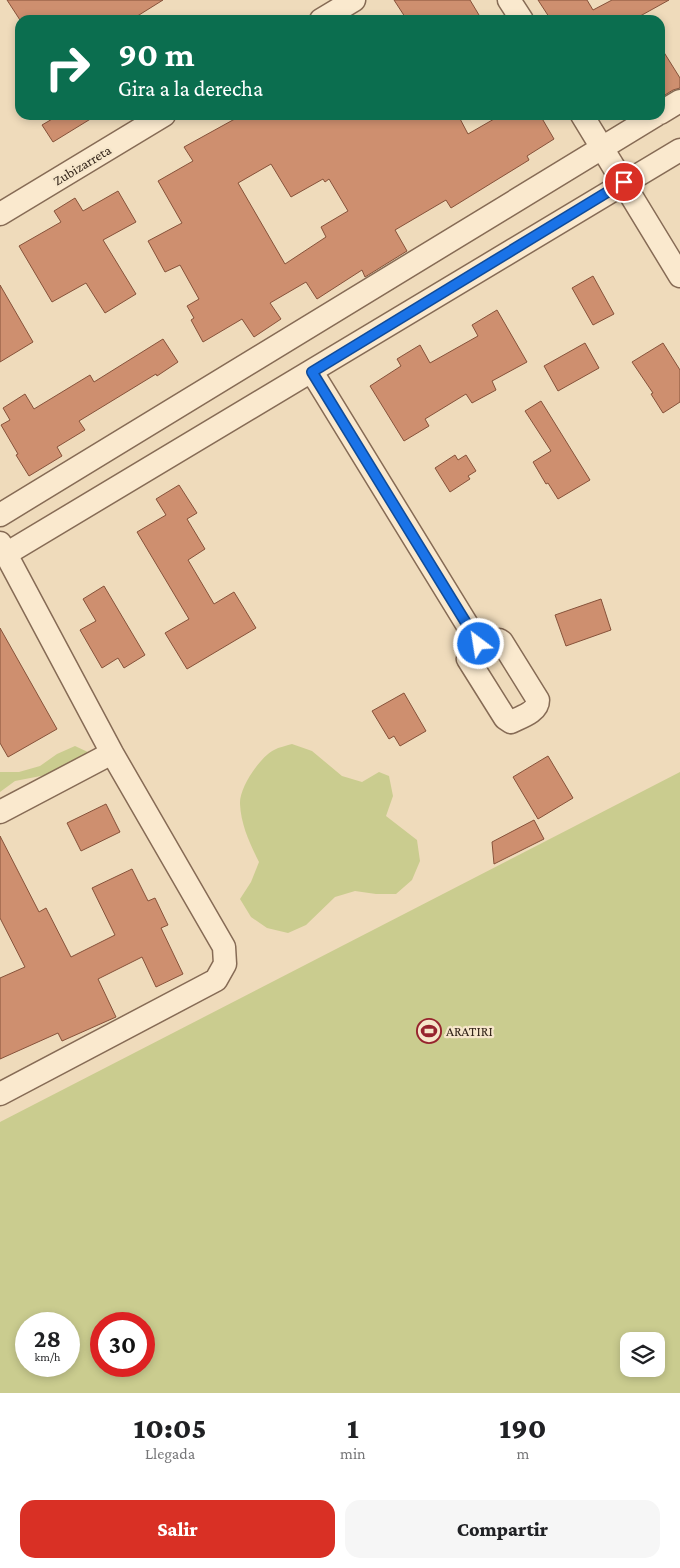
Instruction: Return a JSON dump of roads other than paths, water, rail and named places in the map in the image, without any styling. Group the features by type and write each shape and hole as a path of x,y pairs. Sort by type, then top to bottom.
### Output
{"street":[{"path":"329,15 354,0"},
{"path":"510,0 519,15"},
{"path":"665,110 680,101"},
{"name":"Zubizarreta","path":"0,214 156,120"},
{"path":"585,120 680,276"},
{"path":"0,515 648,120"},
{"path":"0,1094 216,980 224,964 224,947 112,753 3,549 312,372 624,182 680,150"},
{"path":"312,372 479,644"},
{"path":"0,812 112,753"}],"place":[{"name":"ARATIRI","path":"429,1031"}]}
